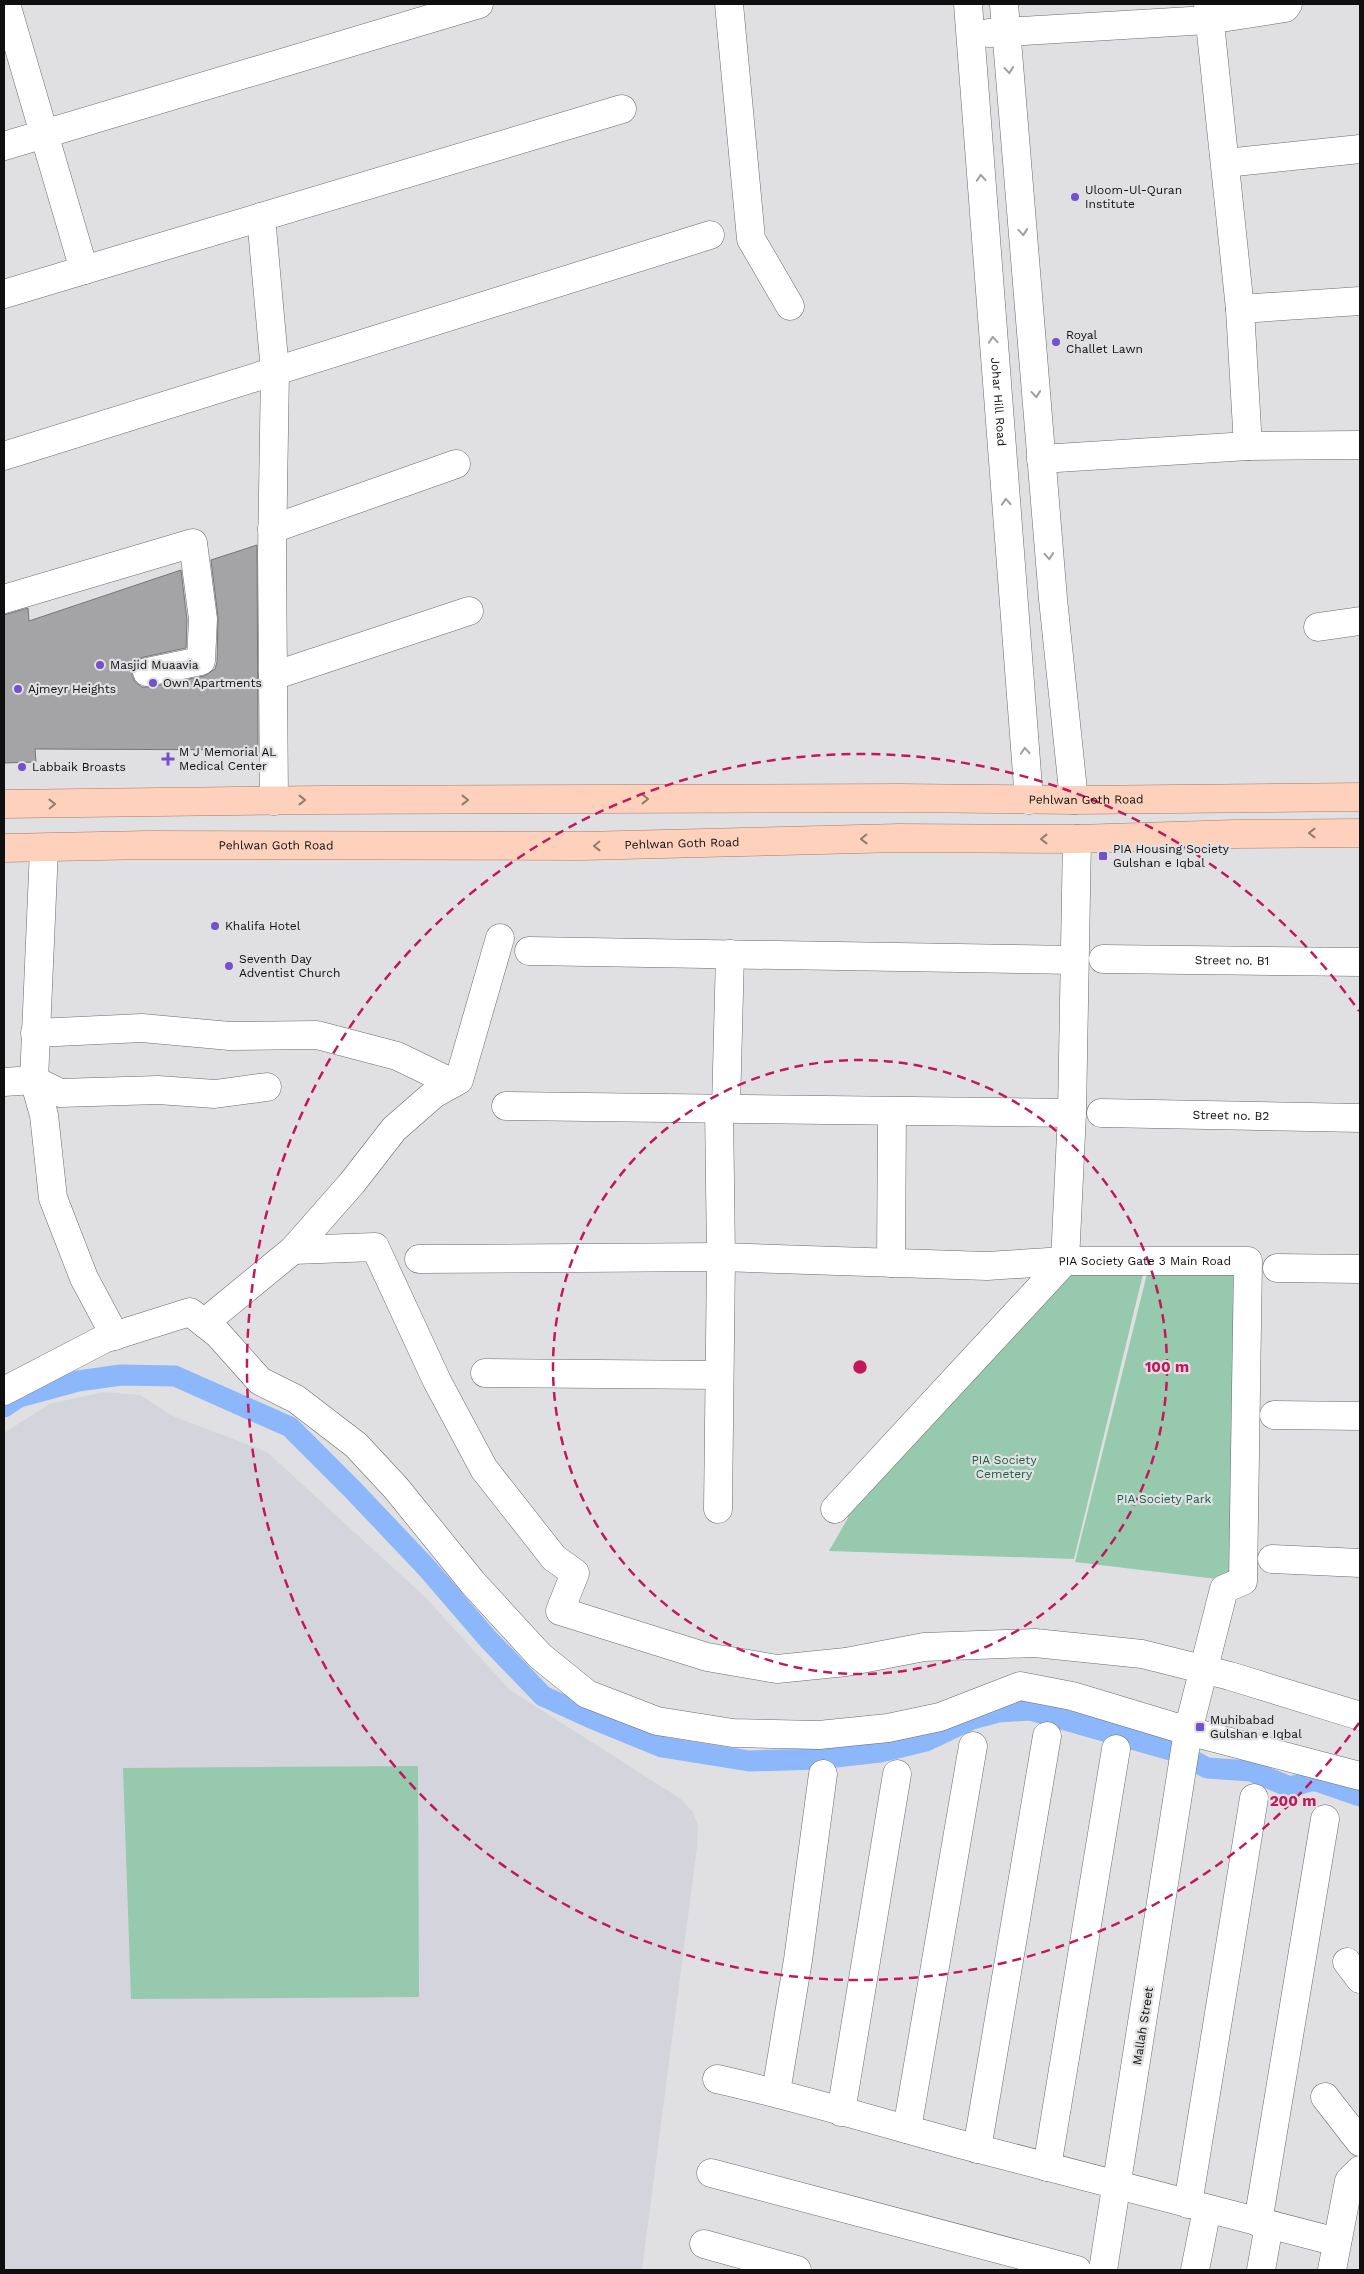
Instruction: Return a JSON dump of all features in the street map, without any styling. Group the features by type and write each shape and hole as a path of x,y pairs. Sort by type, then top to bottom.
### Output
{"main road":[{"name":"Pehlwan Goth Road","path":"4,804 239,801 900,798 1074,800 1360,797"},
{"path":"899,838 900,798"},
{"path":"1207,799 1207,835"},
{"path":"237,845 239,801"},
{"name":"Pehlwan Goth Road","path":"4,848 44,849 148,845 583,846 899,838 1077,839 1360,833"}],"street":[{"path":"6,4 84,270"},
{"path":"4,146 479,4"},
{"path":"729,4 751,239 790,306"},
{"name":"Johar Hill Road","path":"968,4 1029,800"},
{"path":"1004,4 1053,599 1074,800"},
{"path":"970,34 1208,12 1285,8 1288,4"},
{"path":"1208,12 1226,163 1240,309 1248,446"},
{"path":"4,294 622,109"},
{"path":"1226,163 1360,150"},
{"path":"261,217 275,371 272,528 274,801"},
{"path":"4,456 710,235"},
{"path":"1240,309 1360,302"},
{"path":"1042,459 1248,446 1360,445"},
{"path":"272,528 456,464"},
{"path":"4,599 193,543 203,619 201,661 147,672"},
{"path":"273,676 469,611"},
{"path":"1318,627 1360,621"},
{"name":"PIA Society Gate 3 Main Road","path":"1077,839 1072,1113 1065,1261 1248,1262 1242,1580 1224,1589"},
{"path":"44,849 34,1080 44,1115 53,1198 84,1278 115,1336"},
{"path":"204,1323 293,1250 352,1183 394,1129 434,1094 459,1080 500,938"},
{"path":"529,951 1074,960"},
{"path":"718,1509 723,1108 730,954"},
{"name":"Street no. B1","path":"1103,959 1360,962"},
{"path":"35,1033 142,1028 230,1036 317,1034 396,1056 453,1084"},
{"path":"4,1082 34,1080 60,1093 158,1090 215,1094 267,1087"},
{"path":"506,1106 1072,1113"},
{"path":"890,1263 892,1112"},
{"name":"Street no. B2","path":"1101,1113 1360,1118"},
{"path":"293,1250 375,1248 437,1381 484,1469 554,1558 575,1574 560,1611 707,1657 777,1669 846,1662 924,1647 1035,1643 1142,1654 1205,1669 1360,1716"},
{"path":"418,1259 721,1257 987,1266 1065,1261"},
{"path":"835,1509 1065,1261"},
{"path":"1277,1268 1360,1269"},
{"path":"4,1391 104,1339 190,1312 218,1334 260,1381 296,1399 356,1445 396,1488 473,1583 540,1656 587,1694 657,1722 733,1734 819,1735 888,1728 940,1717 1020,1686 1072,1696 1187,1739 1360,1776"},
{"path":"485,1373 719,1375"},
{"path":"1274,1415 1360,1416"},
{"path":"1272,1559 1360,1563"},
{"name":"Mallah Street","path":"1103,2270 1182,1782 1187,1739 1224,1589"},
{"path":"978,2149 1047,1736"},
{"path":"906,2130 973,1746"},
{"path":"1047,2167 1116,1749"},
{"path":"776,2092 798,1960 823,1774"},
{"path":"841,2112 897,1774"},
{"path":"1195,2270 1198,2206 1254,1798"},
{"path":"1261,2270 1264,2223 1324,1819"},
{"path":"717,2079 776,2092 906,2130 1337,2242"},
{"path":"1325,2097 1360,2142"},
{"path":"1332,2270 1349,2181 1360,2170"},
{"path":"711,2173 1077,2270"},
{"path":"704,2244 797,2270"}],"shaded area":[{"path":"104,1392 140,1395 173,1416 267,1452 424,1596 510,1690 681,1799 693,1812 698,1825 697,1847 642,2270 4,2270 4,1433 49,1404"}],"green space":[{"name":"PIA Society Cemetery","path":"1067,1261 1144,1270 1074,1559 829,1551 848,1518 843,1511"},
{"name":"PIA Society Park","path":"1148,1270 1240,1270 1233,1581 1075,1562"},
{"path":"418,1766 419,1997 131,1999 123,1768"}],"building":[{"name":"Own Apartments","path":"257,545 258,750 35,749 36,762 4,763 4,615 28,608 29,621 181,570 187,620 186,648 137,660 132,668 132,676 135,682 142,687 150,687 204,676 215,669 217,662 218,617 211,560"}],"waterway":[{"path":"4,1407 19,1397 78,1381 121,1375 175,1376 290,1427 426,1567 488,1639 543,1696 662,1747 749,1761 818,1759 880,1752 926,1741 972,1719 998,1712 1030,1710 1177,1752 1207,1768 1251,1771 1290,1787 1314,1780 1360,1796"}],"place":[{"name":"Uloom-Ul-Quran Institute","path":"1075,197"},
{"name":"Royal Challet Lawn","path":"1056,342"},
{"name":"Masjid Muaavia","path":"100,665"},
{"name":"Own Apartments","path":"153,683"},
{"name":"Ajmeyr Heights","path":"18,689"},
{"name":"M J Memorial AL Medical Center","path":"168,759"},
{"name":"Labbaik Broasts","path":"22,767"},
{"name":"PIA Housing Society Gulshan e Iqbal","path":"1103,856"},
{"name":"Khalifa Hotel","path":"215,926"},
{"name":"Seventh Day Adventist Church","path":"229,966"},
{"name":"Muhibabad Gulshan e Iqbal","path":"1200,1727"}]}
